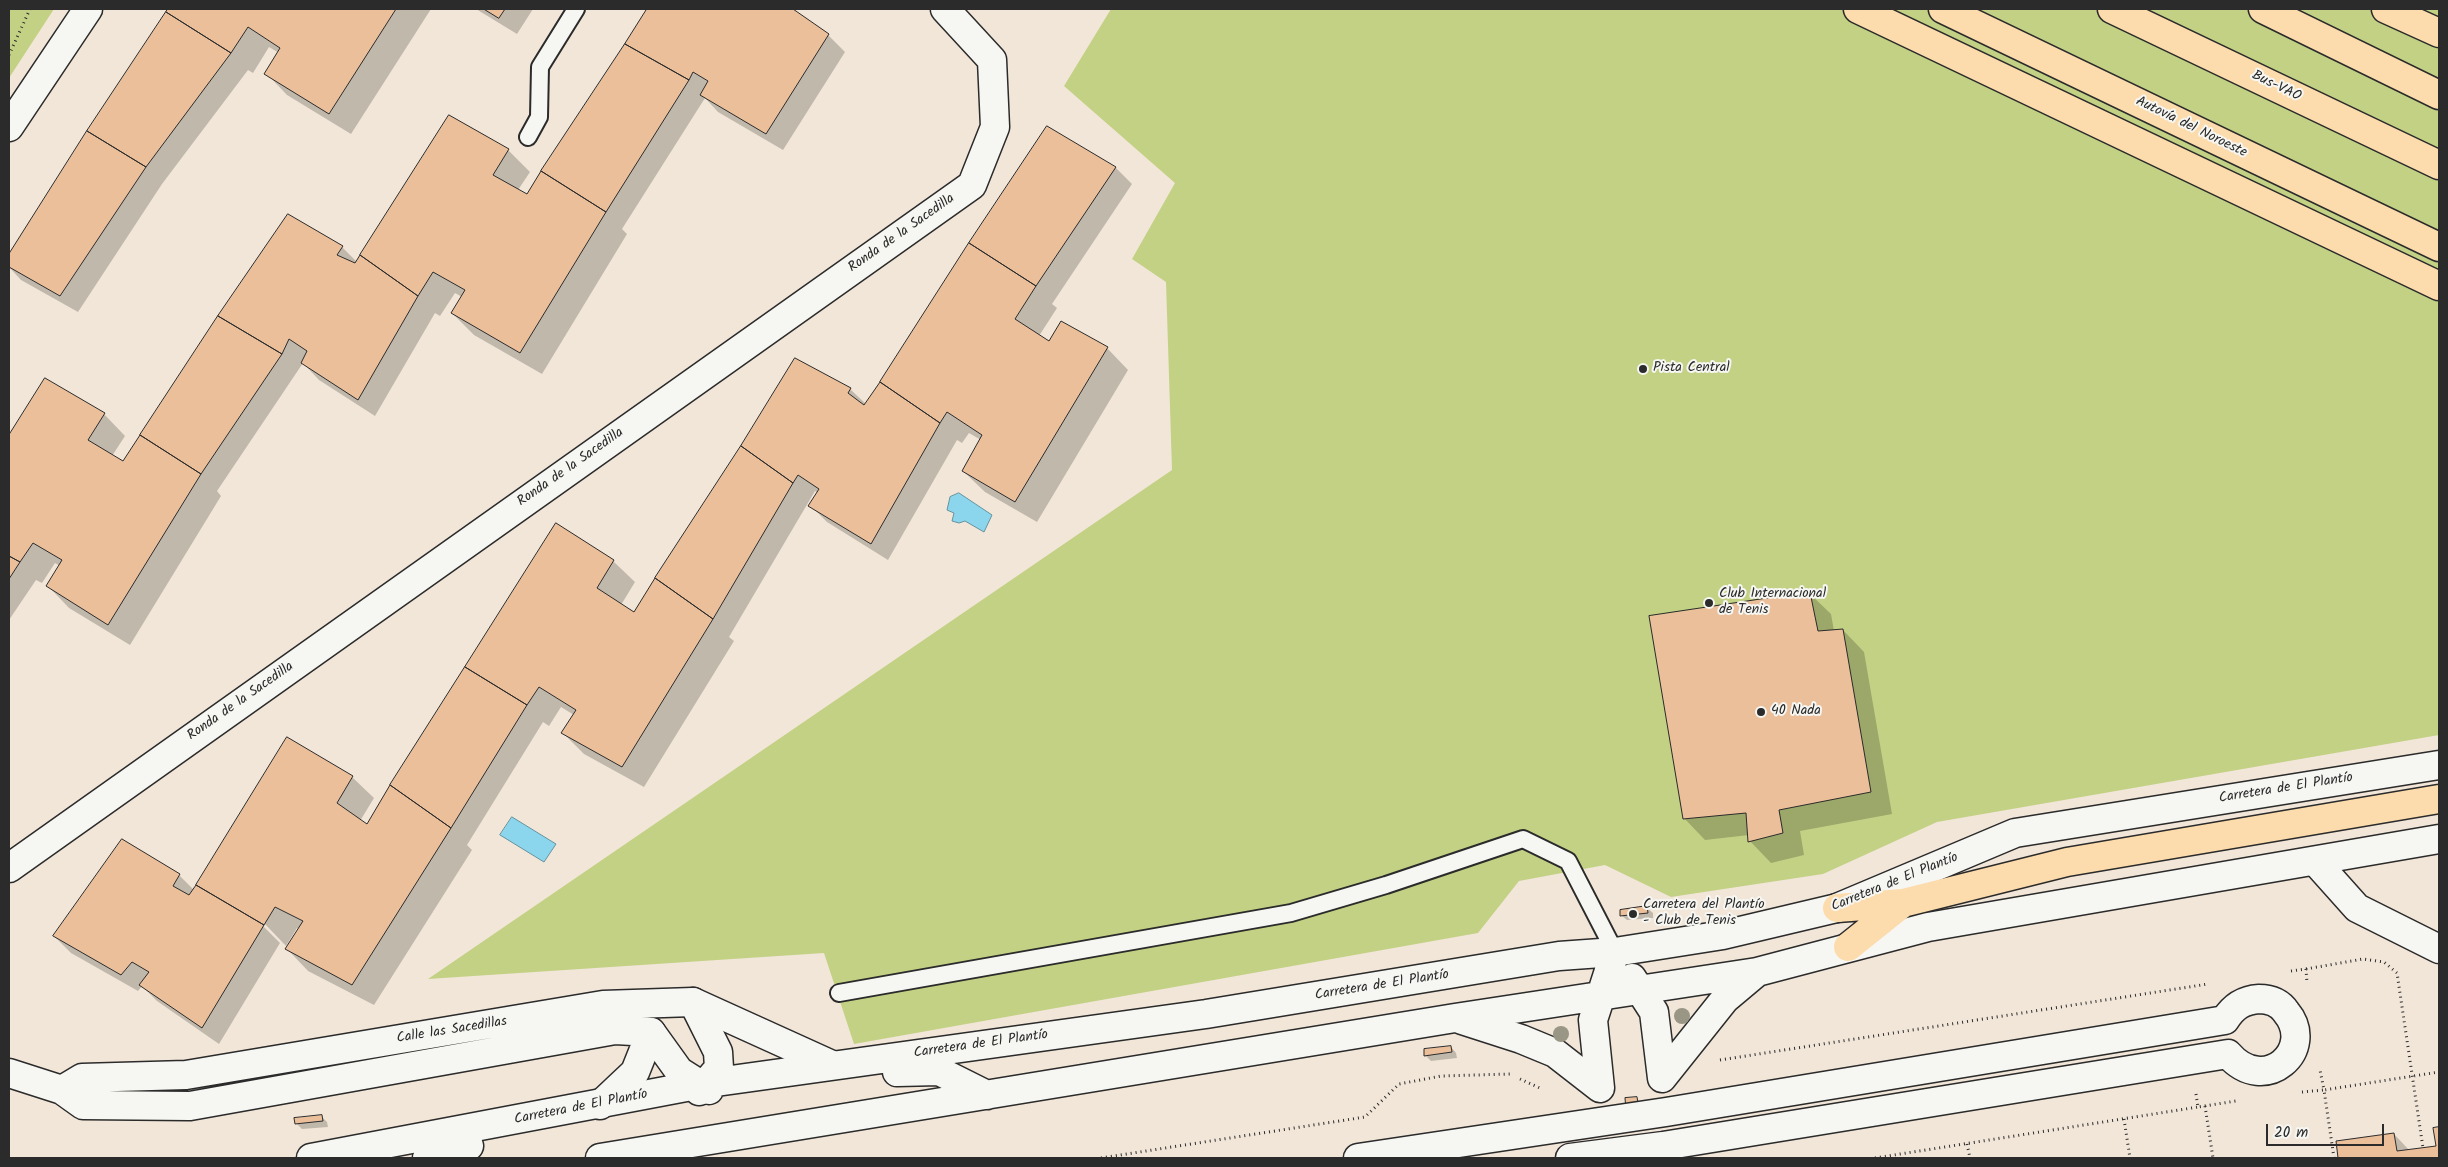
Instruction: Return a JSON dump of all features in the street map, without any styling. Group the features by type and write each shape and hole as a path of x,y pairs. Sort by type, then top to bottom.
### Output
{"highway":[{"path":"1858,9 2439,286"},
{"name":"Autovía del Noroeste","path":"1943,9 2439,247"},
{"name":"Bus-VAO","path":"2112,9 2439,165"},
{"path":"2263,9 2439,95"},
{"path":"2386,9 2439,33"},
{"path":"1837,908 1903,902 2068,862 2439,799"},
{"path":"1848,947 1903,902"}],"street":[{"path":"9,127 88,9"},
{"name":"Ronda de la Sacedilla","path":"16,862 972,185 995,127 992,60 945,9"},
{"name":"Carretera de El Plantío","path":"311,1158 600,1105 702,1084 1206,1014 1559,956 1615,952 1744,931 1837,908 2015,833 2439,765"},
{"path":"600,1158 1455,1018 1758,972 1928,927 2439,839"},
{"path":"2315,861 2357,908 2439,949"},
{"path":"9,884 16,862"},
{"path":"1615,952 1654,1012 1666,1112 1663,1152"},
{"path":"1615,952 1593,1020 1600,1088 1606,1120 1620,1154"},
{"path":"1662,1078 1725,999 1758,972"},
{"path":"1358,1158 1666,1112 2225,1020 2231,1011 2240,1004 2251,1000 2274,1002 2291,1017 2295,1029 2295,1041 2287,1058 2272,1069 2260,1072 2247,1070 2236,1064 2228,1054 1663,1152 1570,1158"},
{"path":"427,1158 498,1139 692,1102 702,1084 719,1068 718,1052 693,1002"},
{"name":"Calle las Sacedillas","path":"62,1090 82,1078 186,1074 603,1006 693,1002 832,1065"},
{"path":"1455,1018 1513,1036 1555,1053 1600,1088"},
{"name":"Calle las Sacedillas","path":"10,1070 62,1090 83,1104 190,1106 615,1030 651,1032"},
{"path":"651,1032 679,1071 702,1084 716,1097 725,1099 914,1070 939,1071 987,1095"},
{"path":"600,1105 635,1072 651,1032"}],"lane":[{"path":"528,137 539,117 540,67 576,9"},
{"path":"839,993 1291,913 1386,885 1523,839 1568,861 1615,952"}],"path":[{"path":"9,55 30,9"},
{"path":"2306,969 2363,958 2384,962 2397,973 2423,1148"},
{"path":"1714,1061 2212,984"},
{"path":"2176,989 2178,999"},
{"path":"2334,1158 2324,1090 2439,1072"},
{"path":"1101,1158 1365,1117 1399,1084 1441,1076 1510,1074 1545,1090"},
{"path":"2205,1106 2213,1158"},
{"path":"1875,1158 2198,1107"},
{"path":"2124,1119 2130,1158"},
{"path":"1968,1144 1970,1158"}],"green space":[{"path":"9,9 54,9 9,78"},
{"name":"Club Internacional de Tenis","path":"1111,9 2439,9 2439,735 1937,822 1823,874 1671,897 1605,865 1519,881 1478,933 854,1044 824,953 428,979 1172,470 1166,282 1132,259 1175,183 1064,86"}],"water":[{"path":"959,493 992,515 984,532 965,521 959,523 952,521 954,513 947,510 950,497"},
{"path":"512,817 556,844 544,862 500,835"}],"building":[{"path":"168,9 396,9 329,114 264,74 280,48 248,27 231,53 166,12"},
{"path":"484,9 505,9 499,18"},
{"path":"647,9 793,9 829,34 766,134 700,95 708,81 693,72 689,80 625,44"},
{"path":"166,12 231,53 146,167 87,131"},
{"path":"625,44 689,80 606,212 541,171"},
{"path":"449,115 509,149 493,175 527,194 541,171 606,212 520,353 451,313 465,290 433,272 418,296 360,255"},
{"path":"1047,126 1116,167 1036,286 969,243"},
{"path":"87,131 146,167 60,296 9,267 9,254"},
{"path":"288,214 343,246 337,255 355,263 360,255 418,296 358,400 301,363 307,351 289,339 282,354 218,316"},
{"path":"969,243 1036,286 1015,319 1049,341 1061,321 1108,347 1015,502 962,471 982,435 947,412 940,423 880,382"},
{"path":"218,316 282,354 201,474 140,435"},
{"path":"795,358 851,388 848,393 864,405 880,382 940,423 871,544 808,506 819,489 798,475 793,483 741,446"},
{"path":"45,378 105,413 88,440 123,461 140,435 201,474 108,625 46,586 62,560 33,543 20,562 9,556 9,435"},
{"path":"741,446 793,483 713,619 655,578"},
{"path":"556,523 614,560 597,588 634,612 655,578 713,619 622,767 561,733 576,710 539,687 527,705 465,667"},
{"path":"9,556 20,562 9,579"},
{"name":"40 Nada","path":"1810,592 1818,631 1843,629 1871,792 1779,810 1783,833 1748,842 1746,813 1683,819 1649,616"},
{"path":"465,667 527,705 451,828 390,785"},
{"path":"287,737 353,776 337,803 367,824 390,785 451,828 352,985 285,949 303,921 275,907 264,925 196,885"},
{"path":"122,839 180,874 173,886 189,895 196,885 264,925 202,1028 139,985 149,972 132,962 121,975 53,936"},
{"path":"1647,906 1648,913 1620,916 1620,910"},
{"path":"1451,1046 1452,1052 1424,1056 1424,1049"},
{"path":"1637,1097 1639,1108 1626,1110 1625,1098"},
{"path":"322,1115 323,1121 295,1124 294,1118"},
{"path":"2439,1127 2439,1158 2338,1158 2336,1141 2394,1133 2397,1151 2436,1146 2433,1128"}],"place":[{"name":"Pista Central","path":"1643,369"},
{"name":"Club Internacional de Tenis","path":"1709,603"},
{"name":"40 Nada","path":"1761,712"},
{"name":"Carretera del Plantío - Club de Tenis","path":"1633,914"}]}
